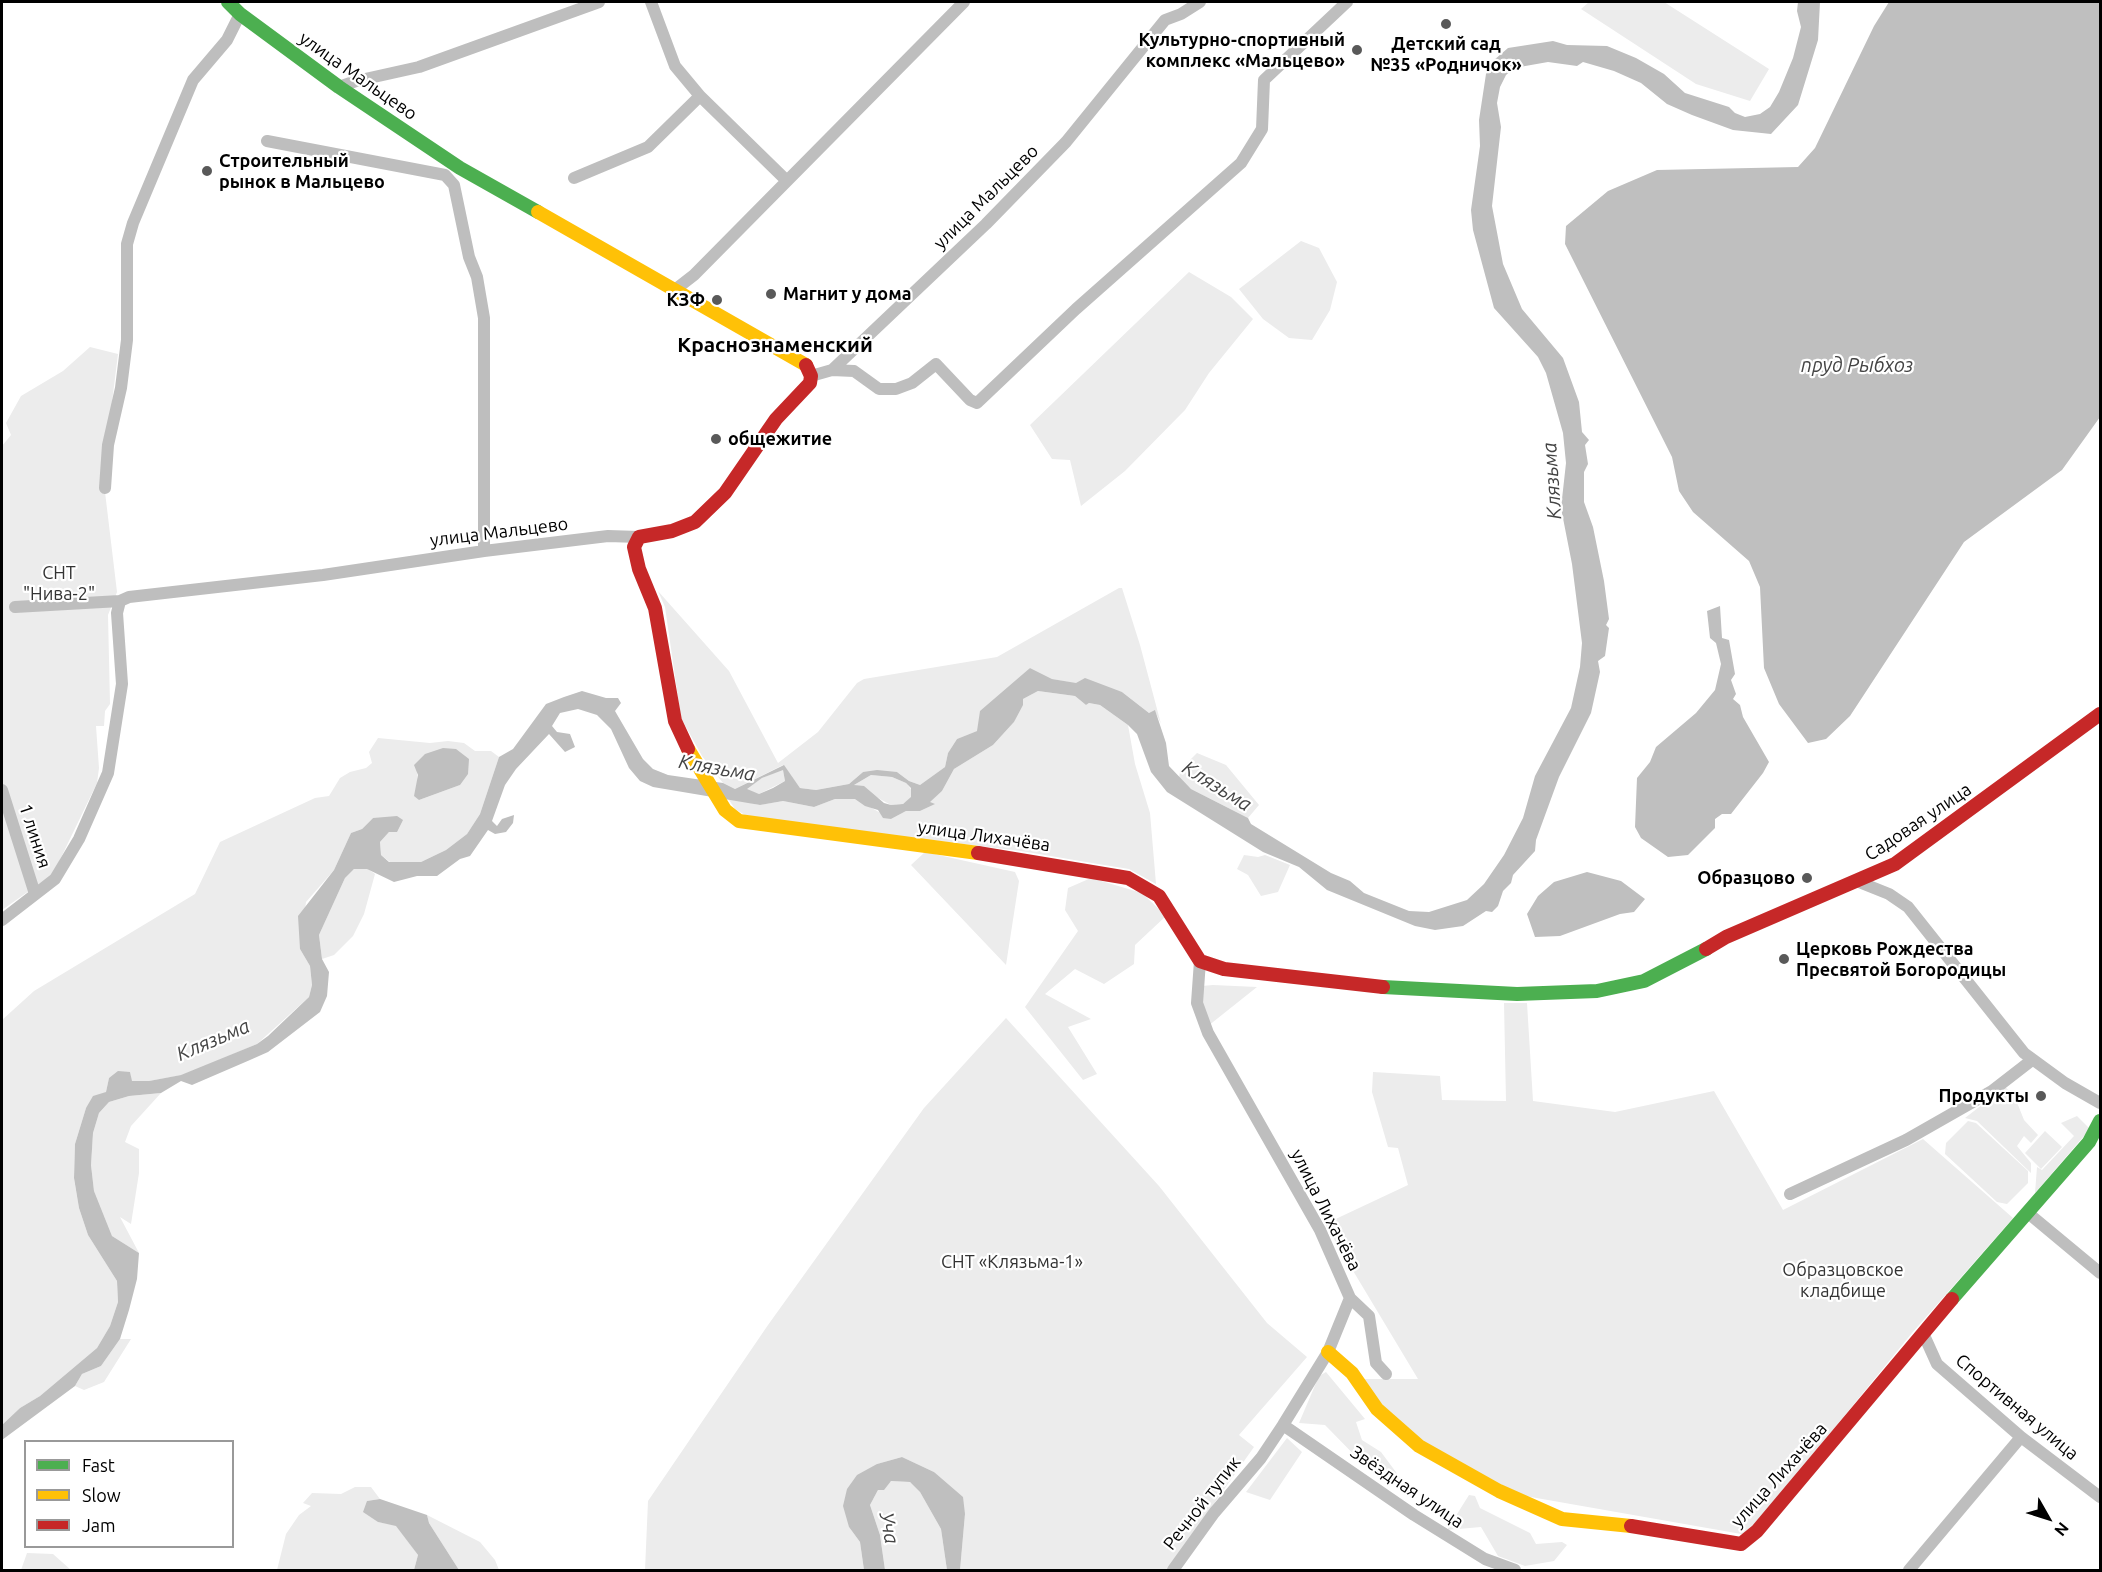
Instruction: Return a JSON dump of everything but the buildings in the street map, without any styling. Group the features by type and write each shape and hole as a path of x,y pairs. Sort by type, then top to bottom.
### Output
{"street":[{"name":"улица Мальцево","path":"15,607 120,601 129,597 323,575 484,551 608,536 639,537 672,531 695,522 725,493 776,419 806,390 811,376 805,363 796,356 455,173 240,14 228,2"},
{"path":"339,87 418,67 598,2"},
{"path":"651,2 675,66 700,96 786,180"},
{"path":"676,290 964,2"},
{"name":"улица Мальцево","path":"811,376 832,370 986,224 1066,142 1165,20 1181,14 1200,2"},
{"path":"832,370 854,371 879,389 896,389 912,383 936,364 970,399 977,403 1076,309 1241,163 1262,129 1264,80 1347,2"},
{"path":"105,488 108,444 121,388 128,340 128,244 133,223 193,80 227,40 240,14"},
{"path":"574,178 648,147 700,96"},
{"path":"267,141 445,175 455,173 469,257 477,277 484,318 484,551"},
{"name":"улица Лихачёва","path":"639,537 634,547 639,569 656,608 675,721 694,763 725,810 735,819 757,825 1026,860 1128,878 1159,896 1200,961 1197,1003 1208,1033 1320,1230 1350,1298 1369,1316 1376,1363 1386,1374"},
{"path":"2,920 55,879 79,839 108,773 122,684 117,613 120,601"},
{"name":"Садовая улица","path":"1200,961 1224,969 1406,990 1554,993 1597,991 1644,981 1678,965 1726,937 1813,899 1859,882 1895,864 2100,714"},
{"name":"1 линия","path":"2,790 35,894"},
{"path":"1859,882 1889,894 1908,907 2032,1060 2095,1100 2100,1111"},
{"path":"1790,1194 1906,1140 1992,1091 2032,1060"},
{"name":"улица Лихачёва","path":"1328,1352 1352,1373 1377,1409 1419,1446 1498,1491 1562,1519 1600,1521 1741,1544 1757,1532 1923,1333 2089,1142 2100,1121"},
{"path":"2028,1213 2100,1273"},
{"name":"Речной тупик","path":"1173,1570 1214,1513 1261,1458 1283,1425 1328,1352 1350,1298"},
{"name":"Спортивная улица","path":"1923,1333 1937,1364 2021,1437 2100,1497"},
{"name":"Звёздная улица","path":"1283,1425 1414,1515 1485,1559 1515,1570"},
{"path":"1910,1570 2021,1437"}],"green space":[{"path":"1589,2 1664,2 1769,69 1750,101 1696,84 1581,9"},
{"path":"1301,241 1319,248 1337,282 1330,310 1312,340 1289,338 1263,319 1239,289"},
{"path":"1189,272 1231,297 1253,319 1209,373 1185,410 1125,471 1081,506 1070,460 1052,459 1030,425"},
{"name":"СНТ \"Нива-2\"","path":"90,347 118,354 101,490 105,492 117,592 108,615 110,704 105,711 104,726 96,726 99,768 97,783 53,874 2,910 2,446 11,435 6,423 21,396 63,371"},
{"path":"1122,588 1140,645 1161,724 1155,711 1149,713 1122,692 1052,679 1030,668 977,731 957,739 948,753 945,767 920,785 909,781 897,772 863,772 849,784 816,790 800,788 783,765 735,789 723,783 702,756 681,718 665,607 658,591 729,671 778,763 818,732 857,683 864,679 997,657"},
{"path":"1038,691 1075,696 1086,705 1089,703 1100,705 1128,725 1135,764 1150,813 1156,884 1129,869 1021,851 750,818 735,809 727,797 759,805 783,801 814,807 835,799 856,799 891,819 906,811 920,811 934,804 929,802 942,791 954,769 993,745 1014,722 1023,699"},
{"path":"378,738 430,743 448,741 464,743 475,751 491,751 499,757 480,814 467,834 446,850 421,862 390,862 381,855 380,842 389,832 373,818 362,829 351,833 334,870 306,902 300,949 310,966 312,985 309,997 257,1044 182,1075 149,1081 131,1081 130,1072 109,1078 106,1092 86,1108 75,1144 74,1179 79,1208 88,1235 117,1281 118,1302 110,1326 97,1348 40,1396 20,1408 2,1425 2,1020 34,991 195,894 220,842 315,798 329,796 340,778 350,772 366,768 372,763 369,752","holes":["417,770 460,785 419,800"]},
{"path":"1197,753 1226,765 1259,805 1248,818 1191,789 1179,779 1180,770"},
{"path":"783,769 785,781 759,794 748,792 746,789 762,778"},
{"path":"871,775 892,777 906,783 911,789 911,798 903,804 891,805 854,785"},
{"path":"925,852 1015,872 1019,881 1006,965 911,865"},
{"path":"1244,855 1258,857 1265,855 1290,865 1278,892 1261,896 1248,875 1237,869"},
{"path":"354,869 368,869 375,874 364,914 353,936 334,955 322,959 319,935 345,878"},
{"path":"1091,878 1142,893 1166,916 1135,945 1134,964 1104,984 1075,969 1045,994 1091,1019 1068,1027 1097,1074 1083,1080 1025,1007 1078,931 1065,910 1068,888"},
{"path":"1202,986 1257,987 1208,1026 1203,1019"},
{"name":"Образцовское кладбище","path":"1504,1003 1527,1003 1533,1101 1615,1112 1714,1091 1783,1210 1923,1139 2013,1218 1912,1333 1747,1535 1491,1490 1402,1427 1360,1379 1418,1379 1325,1224 1408,1185 1398,1148 1388,1147 1372,1092 1373,1072 1440,1076 1442,1100 1506,1101"},
{"name":"СНТ «Клязьма-1»","path":"1006,1018 1159,1186 1267,1323 1307,1357 1239,1435 1254,1447 1167,1570 960,1570 965,1514 934,1472 902,1457 877,1464 849,1527 860,1542 864,1570 645,1570 648,1501 768,1325 924,1108"},
{"path":"2005,1087 2014,1095 2024,1120 2038,1135 2031,1143 2024,1136 2017,1146 2031,1163 2031,1173 1977,1121 1965,1118"},
{"path":"161,1093 131,1126 125,1142 139,1149 139,1173 131,1224 120,1217 139,1253 112,1236 94,1191 91,1165 93,1133 99,1113 109,1102 129,1096"},
{"path":"2077,1116 2090,1129 2035,1193 2037,1167 2042,1170 2074,1136 2061,1123"},
{"path":"1968,1121 1976,1123 2028,1171 2028,1183 2007,1204 1997,1202 1945,1154 1946,1143"},
{"path":"2045,1131 2062,1147 2041,1169 2025,1153"},
{"path":"120,1339 131,1339 104,1382 84,1390 75,1386 82,1374 101,1366"},
{"path":"1326,1372 1365,1419 1356,1422 1362,1440 1381,1452 1413,1495 1369,1470 1325,1425 1299,1423 1319,1376"},
{"path":"1287,1438 1302,1452 1270,1500 1246,1492"},
{"path":"891,1481 910,1482 920,1492 941,1529 947,1570 885,1570 880,1535 870,1505 878,1490"},
{"path":"355,1487 371,1487 380,1499 367,1501 378,1522 396,1525 418,1555 414,1570 277,1570 286,1534 299,1515 311,1506 303,1503 312,1493 341,1494"},
{"path":"1469,1495 1475,1496 1480,1508 1530,1533 1536,1544 1562,1542 1567,1545 1554,1561 1525,1566 1498,1556 1481,1527 1447,1530"},
{"path":"427,1515 480,1542 495,1560 499,1570 459,1570 429,1523"},
{"path":"27,1553 53,1554 71,1570 21,1570"}],"water":[{"path":"1798,2 1820,2 1818,40 1798,105 1771,134 1733,130 1692,115 1667,104 1641,83 1614,71 1583,62 1577,66 1548,62 1514,68 1506,75 1500,87 1497,103 1501,127 1492,206 1503,264 1522,309 1563,358 1579,402 1582,432 1589,440 1585,445 1588,464 1584,472 1584,502 1593,527 1604,581 1609,619 1606,625 1609,628 1605,656 1598,661 1600,672 1591,713 1559,777 1536,840 1535,851 1513,875 1511,883 1503,891 1498,906 1492,912 1486,911 1463,926 1435,930 1415,926 1327,890 1299,867 1263,852 1167,792 1151,772 1137,734 1100,705 1089,703 1086,705 1075,696 1038,691 1023,699 1023,705 1014,722 993,745 954,769 942,791 930,802 935,804 920,811 906,811 891,819 883,818 878,810 865,806 855,799 835,799 814,807 783,801 760,805 653,787 640,781 629,768 611,729 597,715 578,709 560,713 552,726 557,732 570,734 575,747 565,752 549,734 516,769 505,785 492,821 497,826 502,819 514,815 513,823 506,832 495,834 488,830 470,856 460,859 437,876 417,876 394,882 367,869 354,869 345,878 319,935 322,959 329,972 327,996 320,1012 268,1052 192,1085 181,1081 161,1093 129,1096 109,1102 99,1113 93,1133 91,1165 94,1191 112,1236 139,1253 137,1279 129,1310 120,1339 101,1366 82,1374 75,1386 2,1440 2,1425 20,1408 40,1396 97,1348 110,1326 118,1302 117,1281 88,1235 79,1208 74,1178 75,1144 86,1108 93,1096 106,1092 109,1078 118,1071 130,1072 132,1081 149,1081 181,1075 257,1044 268,1036 309,997 312,985 310,966 300,949 298,916 334,870 351,833 362,829 373,818 397,816 403,820 397,832 389,832 380,842 381,855 389,862 421,862 446,850 467,834 480,814 499,757 513,749 546,704 564,697 582,691 606,698 618,698 621,703 615,711 643,759 653,769 668,775 723,783 735,789 784,765 800,788 816,790 849,784 863,772 877,770 897,772 909,781 920,785 945,767 948,753 957,739 977,731 980,711 1030,668 1052,679 1076,683 1085,678 1122,692 1149,713 1155,710 1166,743 1169,766 1191,789 1248,818 1251,824 1331,873 1350,881 1364,893 1409,911 1429,912 1467,900 1484,884 1504,855 1523,818 1535,776 1571,708 1580,667 1582,643 1572,564 1561,508 1566,463 1563,433 1546,373 1538,357 1494,308 1473,230 1471,210 1480,146 1479,120 1486,74 1494,60 1508,48 1553,41 1567,45 1607,46 1636,58 1664,74 1685,93 1729,107 1735,113 1745,117 1760,114 1770,107 1779,92 1793,58 1801,27 1797,11","holes":["783,770 785,781 773,788 759,794 747,789 762,778","871,775 892,777 906,783 911,788 911,797 903,804 891,805 884,803 864,786 854,785"]},
{"name":"пруд Рыбхоз","path":"1889,2 2100,2 2100,417 2062,470 1964,542 1850,716 1826,739 1808,743 1779,704 1764,668 1760,587 1749,561 1693,512 1679,491 1672,457 1565,244 1566,226 1608,191 1657,170 1798,167 1815,148 1874,26"},
{"path":"1720,606 1722,638 1729,640 1735,674 1731,680 1736,694 1733,699 1740,705 1743,717 1769,762 1731,814 1722,814 1715,819 1715,828 1688,855 1668,857 1641,838 1635,827 1637,778 1650,762 1656,747 1696,713 1715,690 1721,664 1716,643 1710,638 1707,611"},
{"path":"443,748 456,749 469,759 468,774 460,785 419,800 414,796 418,775 414,765 425,754"},
{"path":"1587,872 1621,881 1645,899 1634,912 1620,914 1560,936 1535,937 1527,914 1538,896 1554,882"},
{"path":"902,1457 934,1472 963,1497 965,1514 960,1570 947,1570 941,1529 920,1492 910,1482 891,1481 884,1490 878,1490 870,1505 880,1535 885,1570 864,1570 860,1542 849,1527 843,1506 847,1489 857,1475 877,1464"},
{"path":"380,1499 427,1515 429,1523 459,1570 414,1570 418,1555 396,1526 378,1522 363,1512 367,1501"}],"traffic: fast":[{"path":"228,2 240,14 339,87 460,168 538,212"},
{"path":"1383,987 1517,994 1597,991 1644,981 1706,949"},
{"path":"1952,1299 2089,1142 2100,1121"}],"traffic: slow":[{"path":"538,212 806,365"},
{"path":"688,749 725,810 739,821 978,853"},
{"path":"1328,1352 1352,1373 1377,1409 1419,1446 1499,1491 1562,1519 1631,1526"}],"traffic: jam":[{"path":"688,749 675,721 655,608 639,569 634,547 639,537 672,531 695,522 725,493 776,419 810,383 811,376 806,365"},
{"path":"1706,949 1726,937 1895,864 2100,714"},
{"path":"978,853 1128,878 1159,896 1200,961 1224,969 1383,987"},
{"path":"1631,1526 1741,1544 1757,1531 1952,1299"}],"place":[{"name":"Детский сад №35 «Родничок»","path":"1446,24"},
{"name":"Культурно-спортивный комплекс «Мальцево»","path":"1357,50"},
{"name":"Строительный рынок в Мальцево","path":"207,171"},
{"name":"Магнит у дома","path":"771,294"},
{"name":"КЗФ","path":"717,300"},
{"name":"общежитие","path":"716,439"},
{"name":"Образцово","path":"1807,878"},
{"name":"Церковь Рождества Пресвятой Богородицы","path":"1784,959"},
{"name":"Продукты","path":"2041,1096"}],"district":[{"name":"Краснознаменский","path":"775,345"}],"water label":[{"name":"Клязьма","path":"1552,481"},
{"name":"Клязьма","path":"717,768"},
{"name":"Клязьма","path":"1217,786"},
{"name":"Клязьма","path":"213,1040"},
{"name":"Уча","path":"889,1528"}]}
